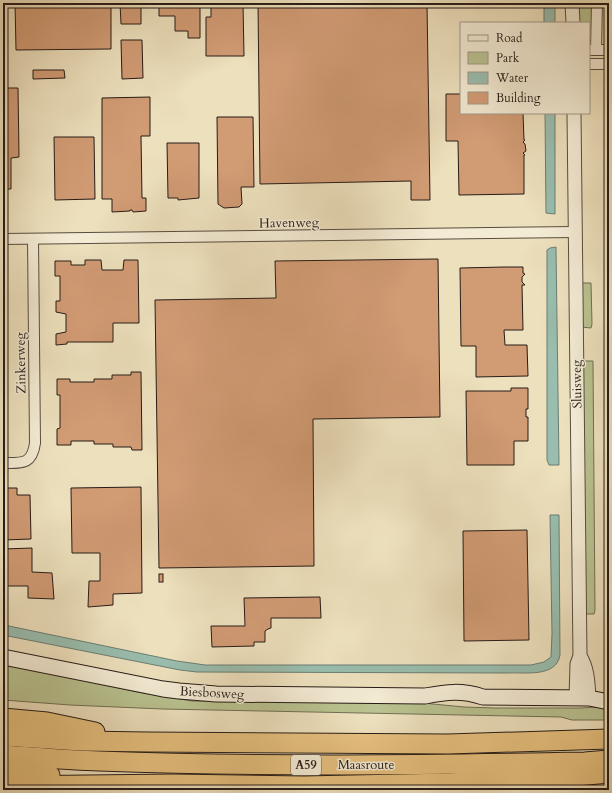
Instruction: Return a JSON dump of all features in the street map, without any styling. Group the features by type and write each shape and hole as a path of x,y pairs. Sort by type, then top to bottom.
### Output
{"highway":[{"name":"A59","path":"3,718 47,722 148,742"},
{"name":"Maasroute","path":"3,736 81,741 448,744 609,739"},
{"name":"Maasroute","path":"3,755 99,761 263,765 420,765 585,762 609,760"},
{"name":"A59","path":"3,771 173,784"},
{"name":"A59","path":"3,786 173,784 304,786 450,783 566,777 609,773"}],"main road":[{"name":"Biesbosweg","path":"3,657 163,689 216,694 425,696 446,692 468,692 483,697 582,698"},
{"path":"582,698 609,692"},
{"path":"582,698 609,702"}],"street":[{"path":"572,3 573,22"},
{"path":"596,3 593,50 609,50"},
{"path":"590,64 609,64"},
{"name":"Sluisweg","path":"574,114 580,656 577,664 582,698"},
{"name":"Havenweg","path":"3,239 575,232"},
{"name":"Zinkerweg","path":"3,464 19,463 28,460 34,453 33,238"}],"green space":[{"path":"579,3 592,3 592,39 590,42 590,22 579,22"},
{"path":"581,283 591,283 591,328 581,327"},
{"path":"582,361 593,361 594,614 584,614"},
{"path":"3,663 138,692 192,701 402,701 464,707 495,708 582,708 609,706 609,720 572,720 561,717 162,709 70,705 3,700"},
{"path":"609,786 609,790 564,790"}],"water":[{"path":"544,3 555,3 555,22 544,22"},
{"path":"545,114 555,114 555,214 546,213"},
{"path":"556,247 559,465 549,465 547,460 547,250"},
{"path":"550,515 559,515 560,655 553,667 546,671 531,673 197,672 180,670 3,635 4,625 177,661 205,665 531,665 544,662 551,657"}],"building":[{"path":"15,3 111,3 111,49 16,50"},
{"path":"120,3 141,3 141,24 121,24"},
{"path":"159,3 200,3 200,38 188,38 188,31 175,31 175,16 159,16"},
{"path":"211,3 243,3 244,56 206,56 206,17 211,17"},
{"path":"258,3 427,3 430,200 411,200 411,181 260,184"},
{"path":"121,40 142,40 143,78 122,79"},
{"path":"33,70 64,70 65,78 33,79"},
{"path":"3,88 18,88 19,157 11,158 11,189 3,189"},
{"path":"446,94 460,94 460,114 523,114 525,140 523,142 525,144 526,151 523,153 525,155 524,194 459,195 458,141 446,141"},
{"path":"150,97 150,136 141,136 142,198 146,198 146,211 133,212 130,210 112,212 112,199 102,199 102,98"},
{"path":"609,103 609,123 608,122"},
{"path":"217,117 253,117 254,187 241,187 242,204 239,207 224,208 218,204"},
{"path":"54,137 94,137 95,199 55,200"},
{"path":"167,143 199,143 199,198 178,200 178,198 168,198"},
{"path":"609,187 609,279 605,244 605,217"},
{"path":"438,259 440,417 313,419 314,566 159,568 155,300 276,298 275,261"},
{"path":"85,260 101,260 102,270 123,270 124,260 138,260 139,323 113,323 113,342 67,342 67,344 56,345 56,334 66,332 66,314 56,312 56,301 60,301 60,276 55,276 55,261 71,261 71,265 85,265"},
{"path":"523,267 523,273 525,274 522,277 522,282 525,285 522,285 523,330 504,330 505,345 527,345 528,376 476,377 476,346 461,346 460,268"},
{"path":"131,372 141,372 142,450 132,450 131,447 113,447 113,444 94,444 94,441 71,441 71,445 57,445 57,429 60,428 60,395 57,395 57,379 70,379 70,382 94,382 94,379 112,379 112,375 131,375"},
{"path":"511,388 528,388 528,409 526,409 526,417 528,417 528,441 514,441 514,465 467,465 466,391 511,391"},
{"path":"141,487 142,593 113,594 113,605 88,607 89,581 100,581 100,553 72,553 71,488"},
{"path":"3,488 17,488 17,495 30,495 31,539 3,540"},
{"path":"527,530 529,640 464,641 463,531"},
{"path":"32,548 32,572 52,573 54,599 28,598 28,586 3,586 3,549"},
{"path":"159,574 163,574 163,582 159,582"},
{"path":"320,597 321,618 271,618 271,628 265,631 265,642 254,642 254,646 212,647 211,626 245,626 244,598"}]}
